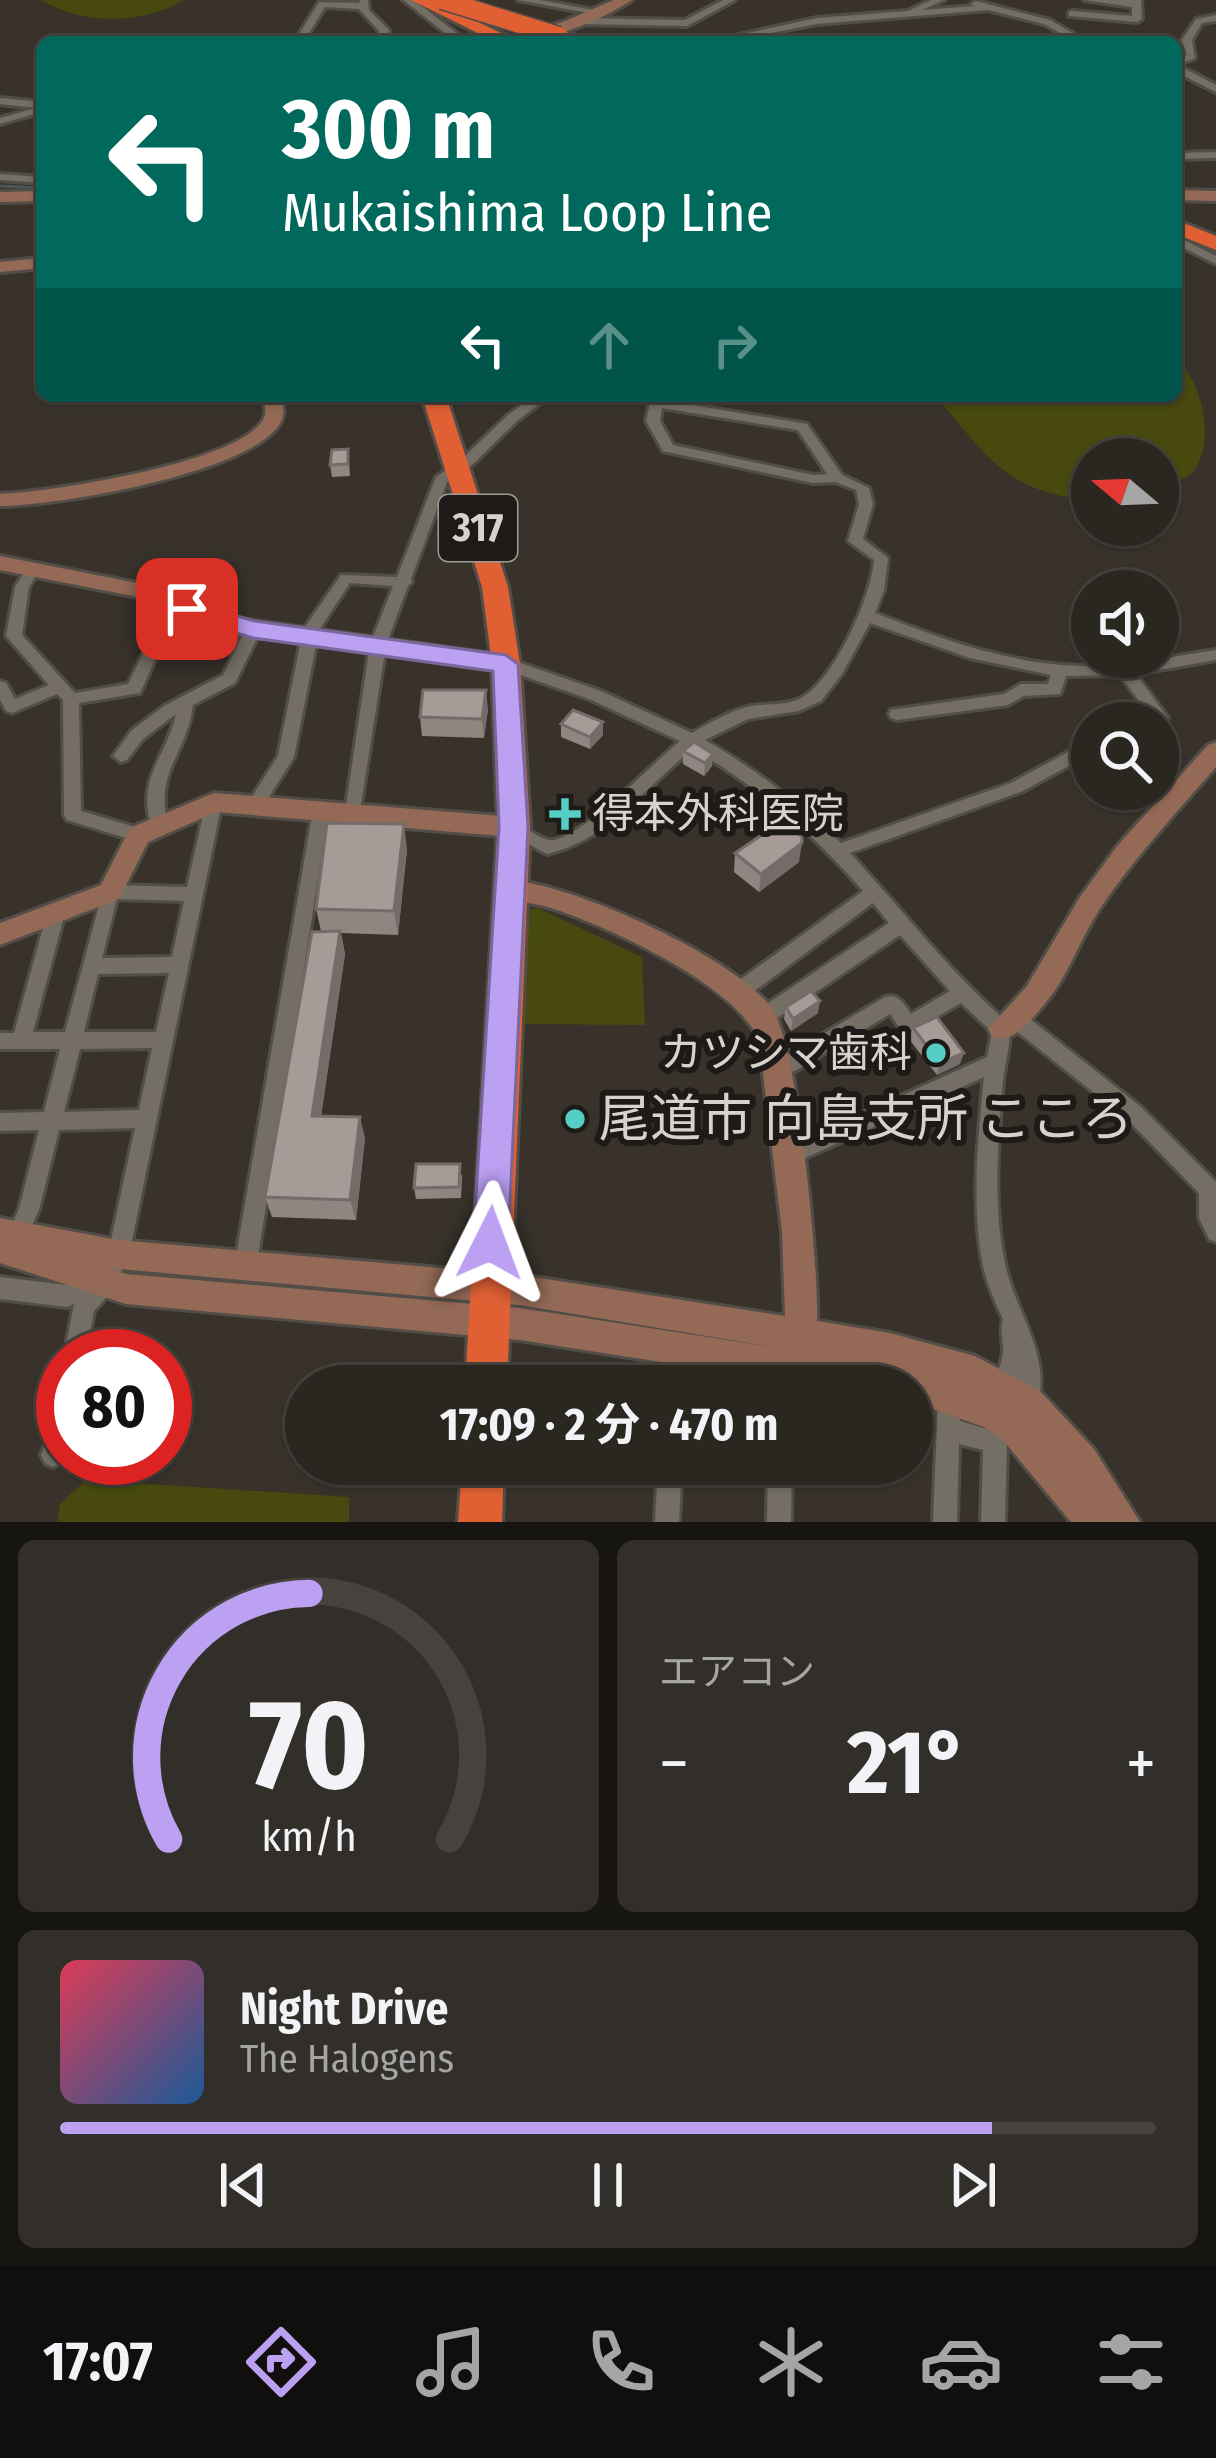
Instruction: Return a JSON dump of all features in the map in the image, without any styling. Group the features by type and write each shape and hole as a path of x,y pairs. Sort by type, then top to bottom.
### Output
{"highway":[{"path":"419,0 495,36"},
{"path":"442,0 559,36"},
{"path":"1182,229 1216,244"},
{"name":"317","path":"436,402 495,587 506,664 514,827 487,1365"},
{"path":"481,1522 482,1485"}],"street":[{"path":"408,0 453,36"},
{"path":"523,0 598,12"},
{"path":"528,36 625,0"},
{"path":"578,21 682,24 730,0"},
{"path":"750,36 912,11 939,0"},
{"path":"970,0 1047,22 1072,36"},
{"path":"1072,14 1074,0"},
{"path":"1047,22 1072,14 1137,19 1136,3 1089,0"},
{"path":"302,36 318,2 363,3 384,29 383,36"},
{"path":"912,11 926,16 985,8"},
{"path":"1182,62 1192,56 1187,40 1199,21 1216,18"},
{"path":"682,24 683,36"},
{"path":"1182,69 1216,89"},
{"path":"0,101 36,106"},
{"path":"0,121 36,109"},
{"path":"1182,156 1216,154"},
{"path":"0,177 36,180"},
{"path":"1182,195 1216,196"},
{"path":"0,197 36,196"},
{"path":"1182,242 1216,261"},
{"path":"0,267 36,264"},
{"path":"0,500 57,499 238,446 271,424 274,402"},
{"path":"353,812 378,645 441,480 460,473 500,423 534,402"},
{"path":"655,402 653,421 668,448 813,479 836,478"},
{"path":"33,569 14,636 64,693 73,815 149,830 214,802 256,803 514,827 547,847 578,839 691,742 746,713 800,706 816,696 870,616 882,568 880,558 855,541 867,495 836,478 802,427 671,402"},
{"path":"0,563 137,590 253,630 506,664 594,692 691,742 776,796 837,851 964,992 1134,1113 1212,1187 1209,1218 1216,1232"},
{"path":"256,803 286,757 309,639 346,578 405,582"},
{"path":"0,606 20,604"},
{"path":"870,616 996,662 1071,669"},
{"path":"0,687 12,707 64,693 134,689 157,640 208,618"},
{"path":"121,756 137,735 229,679 253,630"},
{"path":"1179,660 1216,655"},
{"path":"897,714 1008,700 1021,691 1054,690 1060,669"},
{"path":"185,705 185,717 156,778 149,830 110,892 52,1122 6,1243 112,1269 489,1304 678,1347 791,1363 890,1349 974,1372 1010,1408 1091,1522"},
{"path":"1010,1408 1033,1373 986,1228 996,1062 1008,1023 1037,994 1089,904 1127,852 1216,751"},
{"path":"837,851 1017,787 1071,757"},
{"path":"80,1329 84,1306 112,1269 214,802"},
{"path":"246,1262 321,809"},
{"path":"511,890 543,893 604,916 737,993 763,1017 775,1067 799,1245 791,1363"},
{"path":"0,934 110,892 194,894"},
{"path":"737,993 874,892"},
{"path":"56,913 10,1041 164,1040"},
{"path":"763,1017 903,923"},
{"path":"90,966 179,965"},
{"path":"775,1067 788,1065 892,1003 909,1025 964,992"},
{"path":"783,1149 794,1154 996,1062"},
{"path":"0,1122 147,1119"},
{"path":"0,1288 67,1296 112,1269 246,1262 907,1384 995,1442 993,1522"},
{"path":"677,1365 678,1347"},
{"path":"948,1414 1010,1408 1082,1461 1124,1522"},
{"path":"945,1522 948,1414"},
{"path":"667,1522 669,1485"},
{"path":"778,1522 779,1485"}],"shaded area":[{"path":"41,0 184,0 150,14 113,19 75,14"},
{"path":"1182,365 1193,382 1203,413 1204,444 1193,472 1181,480 1179,438 1071,438 1071,497 1039,490 1001,468 941,402 1182,402"},
{"path":"538,908 642,957 645,1025 523,1024 526,910"},
{"path":"81,1485 163,1485 349,1497 349,1522 57,1522 60,1504"}],"building":[{"path":"348,449 348,464 330,465 332,450"},
{"path":"423,690 486,690 482,719 420,717"},
{"path":"573,710 603,722 590,737 561,724"},
{"path":"694,742 713,754 705,763 683,751"},
{"path":"327,823 404,824 394,911 316,909"},
{"path":"777,825 802,836 802,843 761,874 735,853"},
{"path":"340,931 312,1116 360,1117 350,1200 265,1197 312,932"},
{"path":"811,991 820,1001 793,1019 786,1007"},
{"path":"937,1017 964,1053 940,1063 913,1028"},
{"path":"416,1164 460,1164 459,1187 414,1188"}],"waterway":[{"path":"0,186 36,188"},
{"path":"720,1338 768,1346"}],"place":[{"name":"得本外科医院","path":"565,814"},
{"name":"カツシマ歯科","path":"936,1053"},
{"name":"尾道市 向島支所 こころ","path":"575,1119"}],"route":[{"path":"187,609 253,630 506,664 514,827 490,1243"}]}
